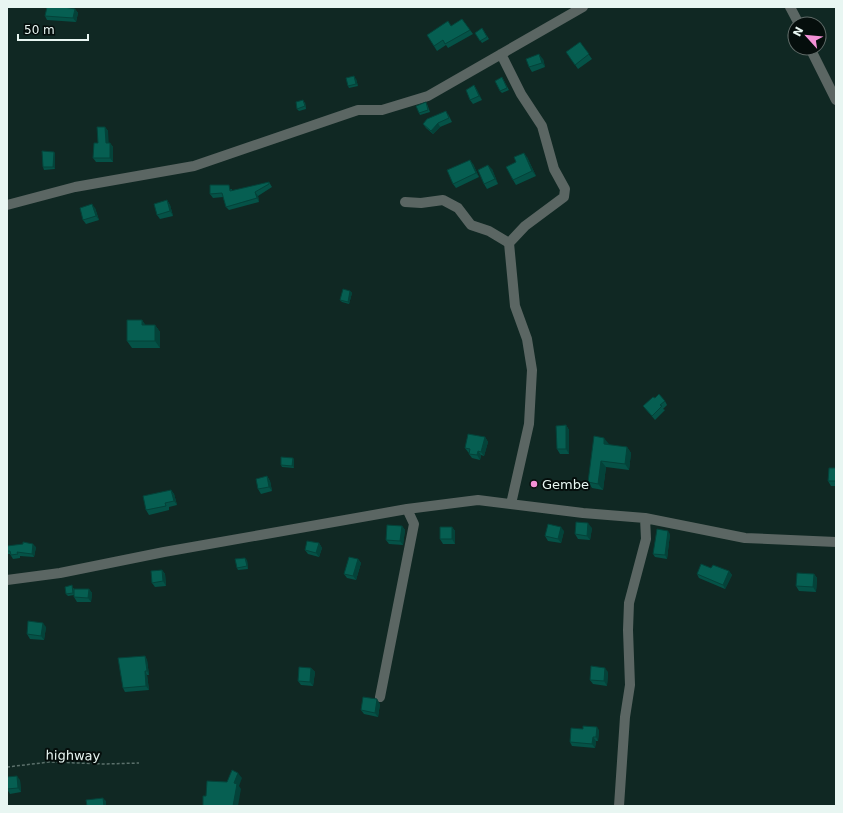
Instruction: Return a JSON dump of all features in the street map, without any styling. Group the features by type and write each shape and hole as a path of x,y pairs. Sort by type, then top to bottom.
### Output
{"street":[{"path":"7,205 75,187 194,166 358,110 382,110 428,96 584,7"},
{"path":"501,54 522,94 542,126 554,169 565,189 564,197 525,226 509,243 515,306 526,339 532,370 529,424 511,504"},
{"path":"814,56 836,100"},
{"path":"404,202 422,203 443,200 458,208 471,225 489,231 509,243"},
{"path":"7,580 60,573 164,552 407,509 478,500 645,518 745,538 836,542"},
{"path":"380,697 414,524 407,509"},
{"path":"619,806 625,717 630,685 628,630 629,603 646,539 645,518"}],"path":[{"name":"highway","path":"7,767 50,762 105,764 139,762"}],"building":[{"path":"47,7 64,7 75,9 73,18 45,16"},
{"path":"462,19 470,30 445,44 443,40 434,46 427,35 448,21 451,26"},
{"path":"482,28 487,37 480,41 475,33"},
{"path":"580,42 589,54 575,65 566,52"},
{"path":"539,54 542,63 529,67 526,59"},
{"path":"354,76 356,84 348,86 346,78"},
{"path":"502,77 507,88 500,91 495,81"},
{"path":"474,85 479,96 470,100 466,90"},
{"path":"303,100 305,106 297,109 296,102"},
{"path":"426,102 428,110 419,113 416,106"},
{"path":"446,111 449,118 438,123 431,131 423,124 427,119"},
{"path":"97,127 105,127 106,143 110,143 110,158 93,158 94,143 98,143"},
{"path":"42,151 54,152 53,167 43,167"},
{"path":"524,153 532,171 513,180 506,167 516,162 514,157"},
{"path":"470,160 476,173 453,184 447,170"},
{"path":"488,165 495,179 484,184 478,170"},
{"path":"269,182 269,184 255,192 257,198 226,207 222,193 210,194 210,185 229,185 230,191"},
{"path":"167,200 170,211 157,215 154,204"},
{"path":"92,204 96,216 83,220 80,208"},
{"path":"343,289 350,291 348,302 340,300"},
{"path":"127,320 142,320 142,325 155,325 155,341 127,341"},
{"path":"659,394 665,401 652,416 643,406"},
{"path":"566,425 566,449 557,449 556,426"},
{"path":"468,434 485,437 481,452 478,451 477,455 469,454 470,449 465,448"},
{"path":"594,436 604,438 604,444 627,447 625,464 601,461 598,484 588,482"},
{"path":"281,457 293,458 292,466 281,465"},
{"path":"829,468 836,468 836,481 828,481"},
{"path":"267,476 269,487 258,489 256,479"},
{"path":"171,490 174,501 165,503 166,506 146,510 143,496"},
{"path":"576,522 588,523 587,536 575,534"},
{"path":"548,524 561,527 558,539 545,536"},
{"path":"387,525 402,526 400,541 386,540"},
{"path":"440,527 452,527 452,539 440,539"},
{"path":"657,529 668,531 665,555 653,554"},
{"path":"307,541 319,543 316,553 305,550"},
{"path":"23,542 33,544 32,554 17,552 18,554 11,555 10,551 7,551 7,546 23,544"},
{"path":"349,557 358,559 353,576 344,574"},
{"path":"245,558 247,566 237,568 235,559"},
{"path":"701,564 711,568 713,565 729,571 723,585 697,574"},
{"path":"162,570 163,581 152,583 151,571"},
{"path":"797,573 814,574 813,587 796,586"},
{"path":"72,585 73,593 66,594 65,587"},
{"path":"74,589 89,589 88,598 74,597"},
{"path":"28,621 43,623 41,636 27,634"},
{"path":"145,656 147,671 145,671 146,686 123,688 118,658"},
{"path":"591,666 605,668 604,681 590,680"},
{"path":"299,667 311,668 310,682 298,681"},
{"path":"363,697 377,699 375,713 361,710"},
{"path":"583,726 597,727 596,737 593,737 592,744 570,742 571,728 583,729"},
{"path":"232,770 238,773 234,783 237,784 233,806 203,806 203,796 206,796 207,781 227,782"},
{"path":"17,776 18,788 7,789 7,777"},
{"path":"103,798 104,806 87,806 86,800"}],"place":[{"name":"Gembe","path":"534,484"}]}
